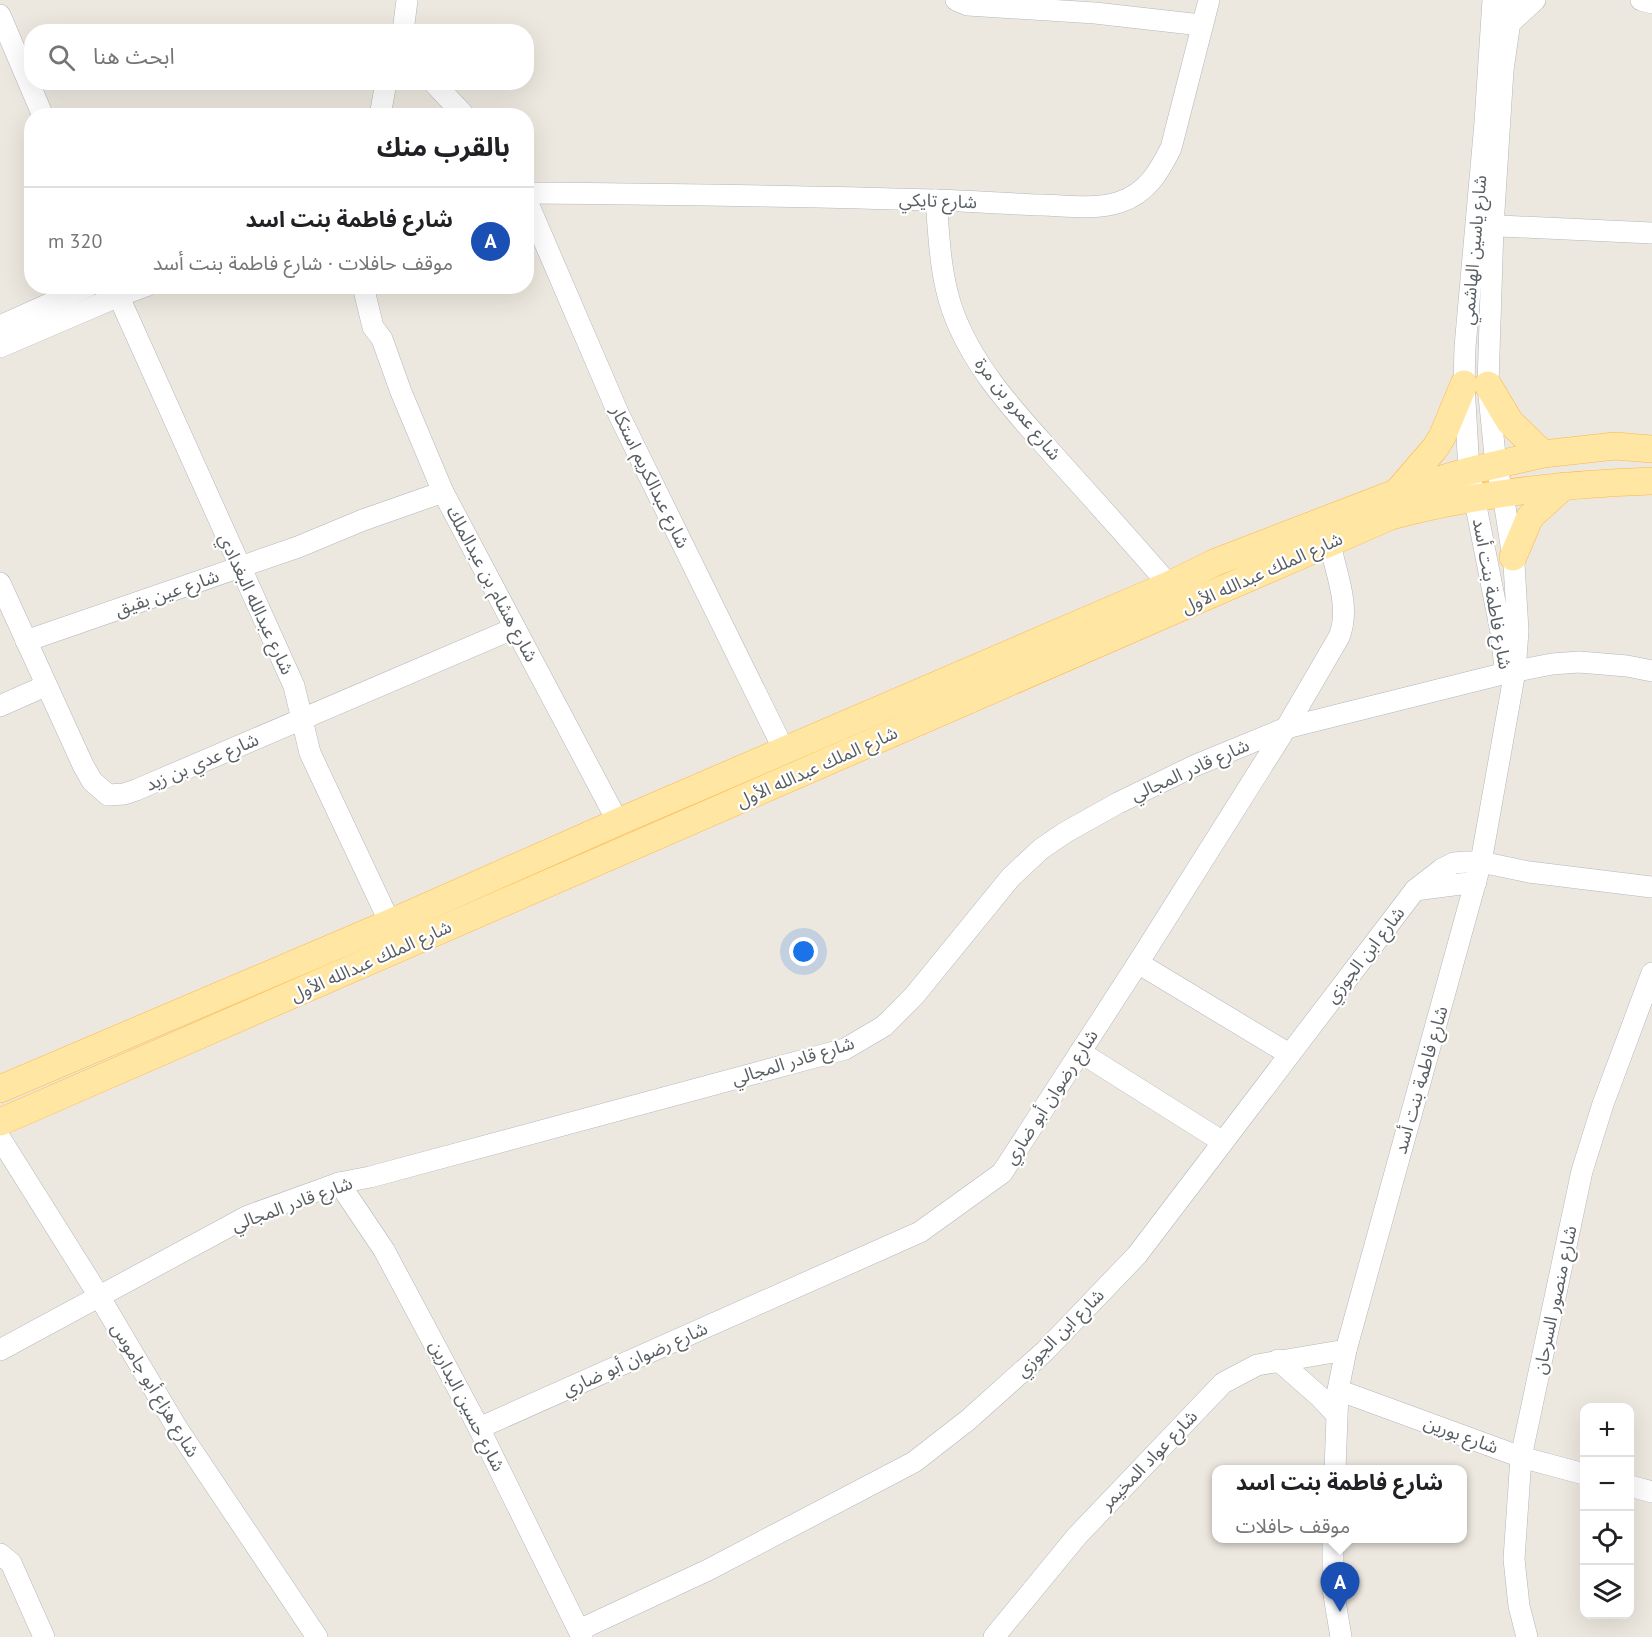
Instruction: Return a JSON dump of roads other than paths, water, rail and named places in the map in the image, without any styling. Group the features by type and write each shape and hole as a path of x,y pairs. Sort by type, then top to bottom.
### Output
{"main road":[{"path":"1398,492 1435,448 1476,385 1543,454"},
{"name":"شارع الملك عبدالله الأول","path":"0,1089 390,923 618,822 1169,585 1216,562 1398,492 1469,471 1543,454 1615,446 1652,449"},
{"name":"شارع الملك عبدالله الأول","path":"0,1122 1391,516 1425,507 1503,494 1564,486 1652,481"},
{"path":"1513,557 1530,517 1564,486"}],"street":[{"path":"393,24 396,0"},
{"path":"405,24 407,0"},
{"path":"956,0 968,5 1095,13 1201,25"},
{"name":"شارع تايكي","path":"534,193 708,194 936,200 1084,207 1118,203 1136,195 1148,185 1163,165 1171,148 1209,0"},
{"name":"شارع ياسين الهاشمي","path":"1503,494 1465,347 1485,226 1490,70 1495,10 1513,0"},
{"path":"1495,10 1535,0"},
{"path":"1641,0 1652,3"},
{"path":"0,15 24,71"},
{"path":"32,90 40,108"},
{"path":"381,108 385,90"},
{"path":"393,108 396,90"},
{"path":"441,90 457,108"},
{"name":"شارع عمرو بن مرة","path":"936,200 944,283 961,332 974,356 991,382 1017,414 1169,585"},
{"name":"شارع عبدالكريم استكار","path":"534,218 619,415 784,750"},
{"path":"1485,226 1652,233"},
{"path":"0,326 71,294"},
{"path":"0,347 110,294"},
{"name":"شارع عبدالله البغدادي","path":"117,294 294,686 310,753 390,923"},
{"name":"شارع هشام بن عبدالملك","path":"365,294 374,327 382,339 401,392 443,492 618,822"},
{"name":"شارع هشام بن عبدالملك","path":"377,294 382,339"},
{"name":"شارع ياسين الهاشمي","path":"1474,499 1469,471 1476,385"},
{"name":"شارع عين بقيق","path":"26,641 239,568 443,492"},
{"name":"شارع فاطمة بنت أسد","path":"1335,1465 1338,1390 1346,1350 1479,872 1518,631 1513,557 1503,494"},
{"name":"شارع فاطمة بنت أسد","path":"1474,499 1510,678"},
{"name":"شارع رضوان أبو ضاري","path":"479,1428 920,1232 1002,1173 1286,728 1342,629 1344,607 1330,544"},
{"name":"شارع عدي بن زيد","path":"0,583 45,686 92,781 108,795 124,794 136,790 515,628"},
{"name":"شارع قادر المجالي","path":"0,1350 248,1216 339,1183 370,1177 845,1049 884,1026 914,996 1011,877 1041,849 1118,803 1194,766 1286,728 1580,662 1627,666 1652,671"},
{"path":"0,706 45,686"},
{"name":"شارع ابن الجوزي","path":"581,1633 914,1462 968,1420 1045,1351 1137,1255 1415,890 1442,869 1454,863 1479,872 1530,872 1652,887"},
{"path":"1138,963 1289,1054"},
{"name":"شارع منصور السرحان","path":"1527,1637 1519,1606 1514,1559 1521,1457 1582,1171 1603,1104 1652,973"},
{"path":"1080,1052 1223,1142"},
{"name":"شارع هزاع أبو جاموس","path":"0,1138 99,1296 177,1428 317,1637"},
{"name":"شارع حسين البدارين","path":"339,1183 384,1250 479,1428 581,1633"},
{"name":"شارع عواد المخيمر","path":"994,1637 1077,1536 1223,1383 1257,1365 1346,1350"},
{"path":"1278,1360 1336,1414"},
{"name":"شارع بورين","path":"1338,1390 1521,1457 1580,1473"},
{"path":"1634,1487 1652,1492"},
{"path":"1333,1543 1333,1589 1341,1637"},
{"path":"0,1554 11,1563 44,1637"}],"place":[{"name":"شارع فاطمة بنت اسد","path":"1340,1612"}]}
